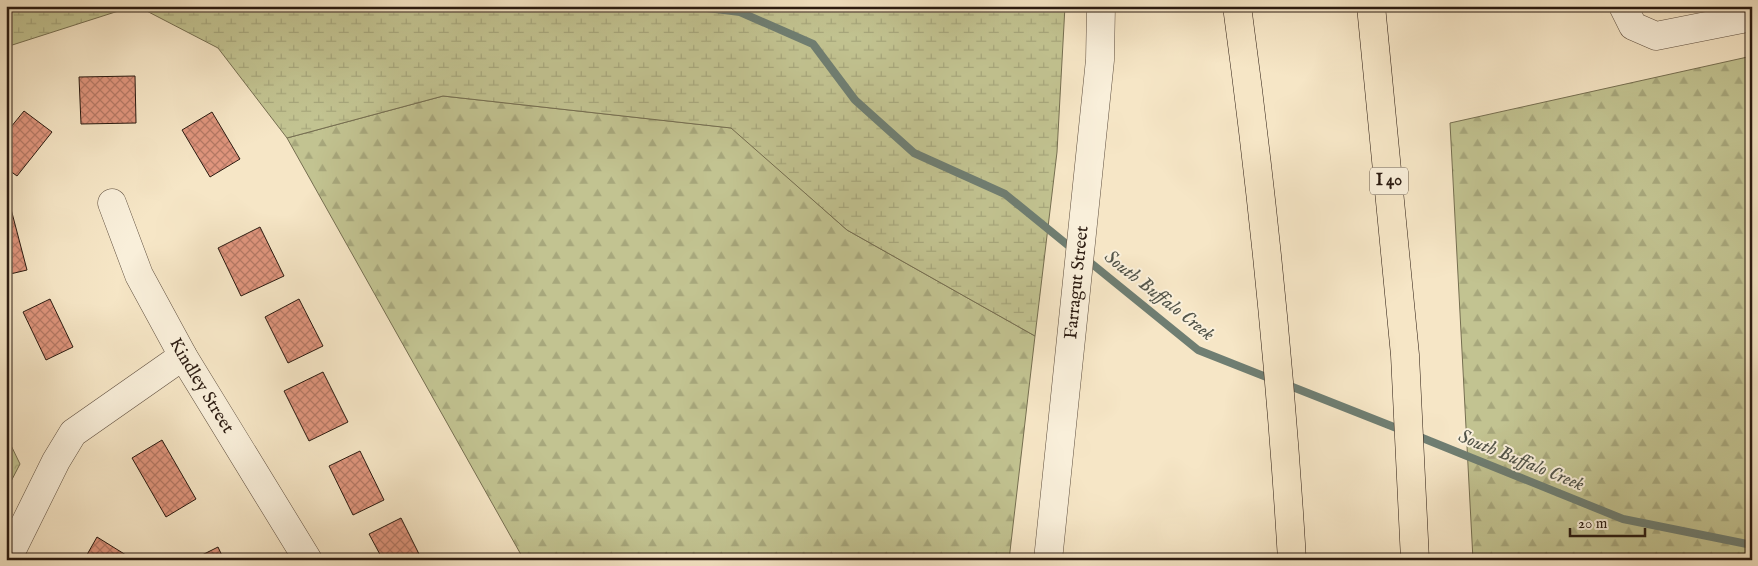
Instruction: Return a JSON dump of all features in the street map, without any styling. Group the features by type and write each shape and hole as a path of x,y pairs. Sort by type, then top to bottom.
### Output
{"highway":[{"path":"1237,6 1252,117 1272,300 1286,462 1292,560"},
{"name":"I 40","path":"1371,6 1405,355 1415,560"}],"street":[{"name":"Farragut Street","path":"1048,560 1100,60 1101,6"},
{"path":"1623,6 1633,26 1656,36 1752,17"},
{"name":"Kindley Street","path":"112,203 139,276 183,356 308,560"},
{"path":"7,560 56,461 73,433 183,356"}],"green space":[{"path":"6,6 134,6 6,47"},
{"path":"137,6 1065,6 1057,152 1035,336 847,230 731,128 443,96 287,138 218,48"},
{"path":"1752,56 1752,560 1473,560 1450,123"},
{"path":"443,96 732,128 847,230 1035,336 1009,560 524,560 287,138"},
{"path":"6,435 20,464 6,491"}],"building":[{"path":"135,76 136,123 81,124 79,77"},
{"path":"24,111 52,132 17,176 6,168 6,133"},
{"path":"212,112 240,159 210,177 182,130"},
{"path":"11,209 27,270 6,275 6,210"},
{"path":"260,227 284,276 241,296 218,248"},
{"path":"50,299 73,347 46,360 23,312"},
{"path":"299,299 323,346 288,363 265,317"},
{"path":"323,372 348,422 309,441 284,391"},
{"path":"162,440 196,499 166,517 132,458"},
{"path":"360,451 384,500 353,515 329,466"},
{"path":"401,518 422,560 383,560 369,534"},
{"path":"97,537 134,560 84,560"},
{"path":"218,547 224,560 192,560"}],"waterway":[{"name":"South Buffalo Creek","path":"691,6 740,12 813,44 855,100 914,153 1005,194 1075,251"},
{"name":"South Buffalo Creek","path":"1086,259 1198,350 1274,380"},
{"name":"South Buffalo Creek","path":"1285,384 1404,431"},
{"name":"South Buffalo Creek","path":"1415,435 1623,519 1752,545"}]}
